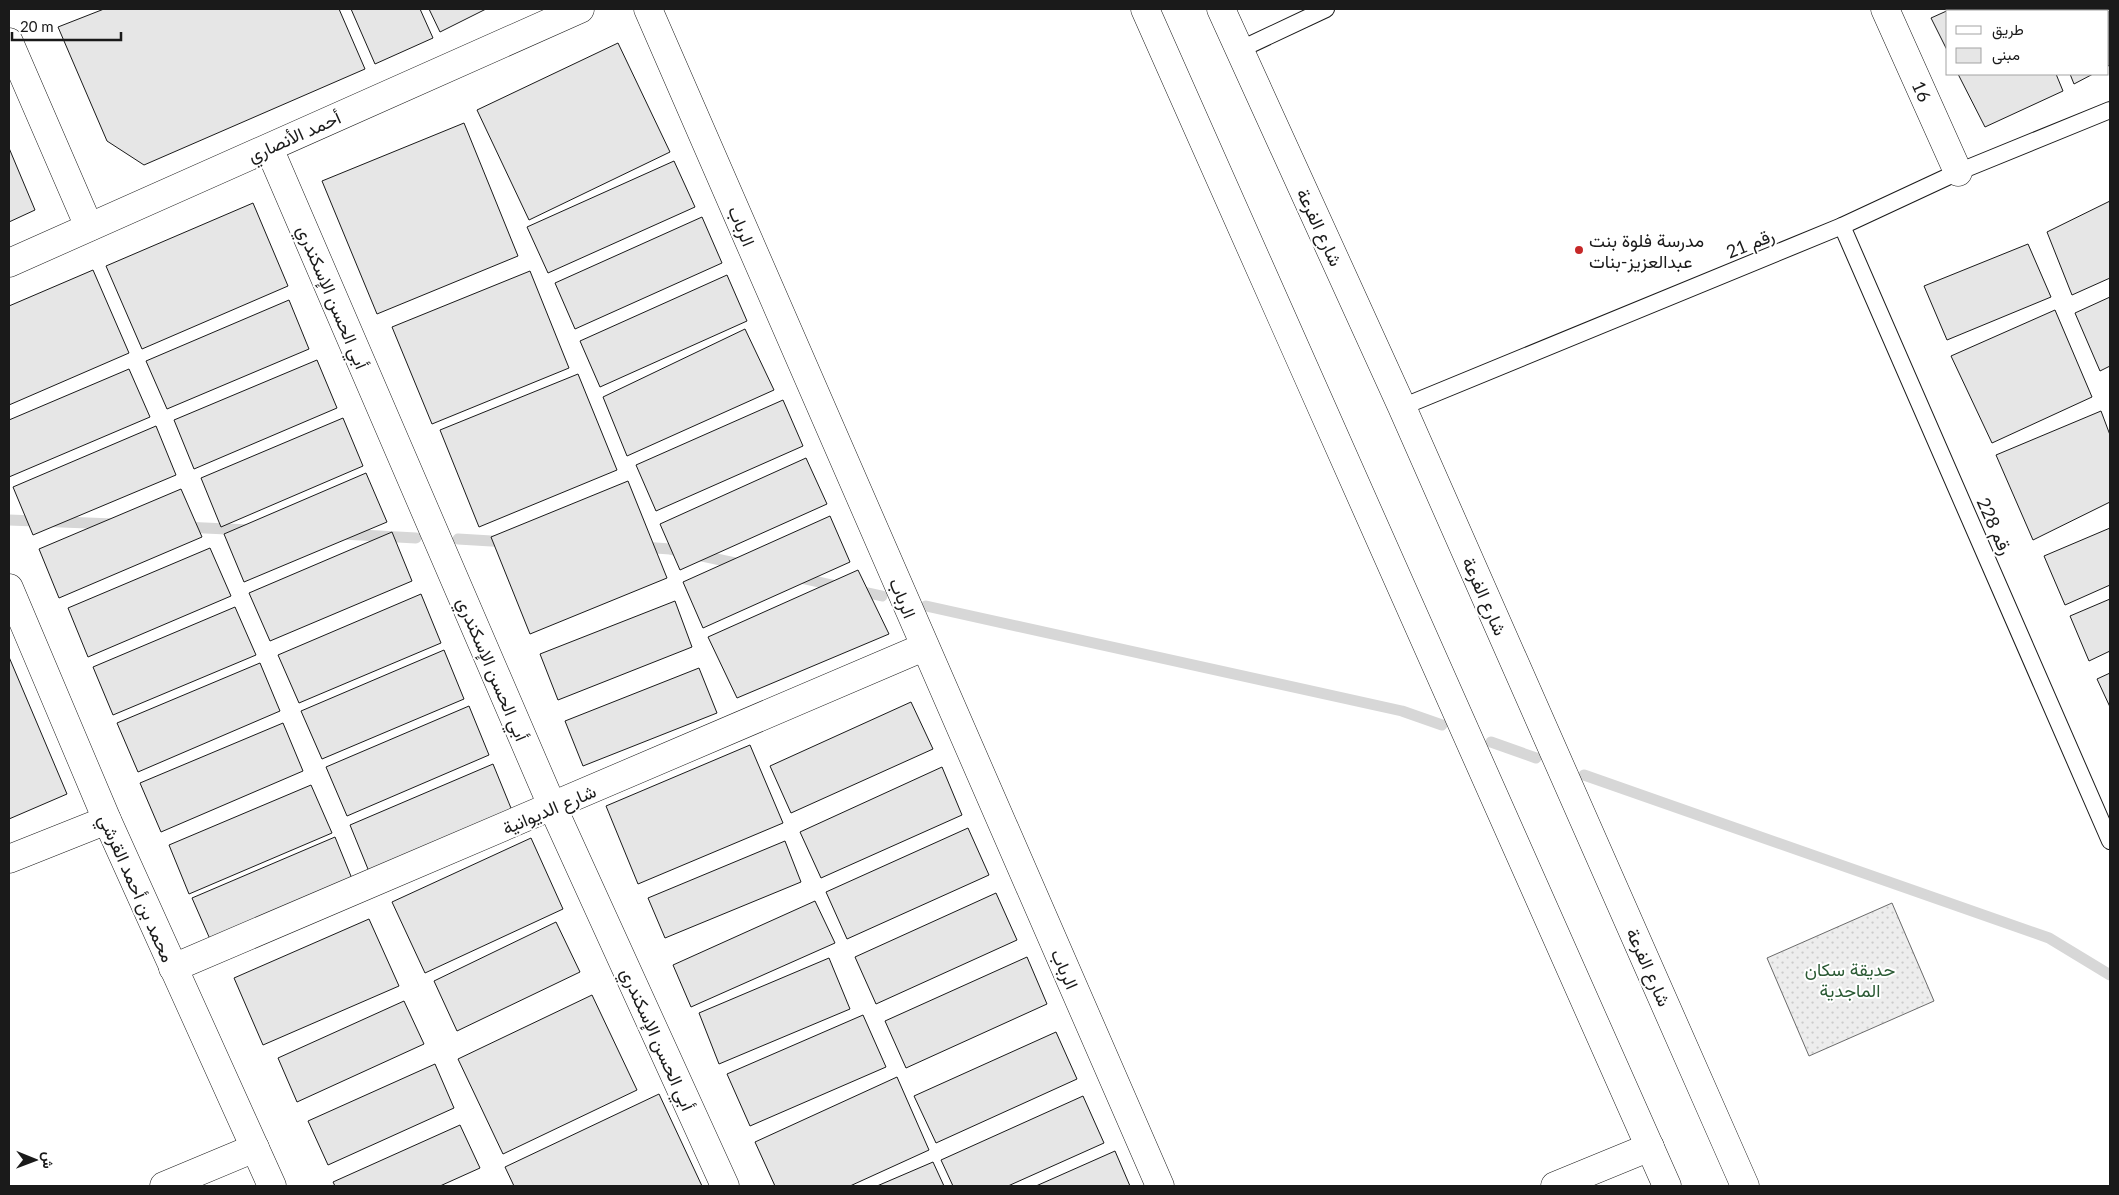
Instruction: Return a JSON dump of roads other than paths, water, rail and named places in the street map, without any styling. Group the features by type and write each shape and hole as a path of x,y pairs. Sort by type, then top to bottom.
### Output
{"street":[{"name":"أحمد الأنصاري","path":"9,263 580,9"},
{"name":"الرباب","path":"648,9 1160,1186"},
{"path":"1145,9 1667,1186"},
{"name":"شارع الفرعة","path":"1221,9 1402,407 1745,1186"},
{"name":"16","path":"1885,9 1958,172"},
{"path":"9,42 89,227"},
{"name":"أبي الحسن الإسكندري","path":"269,148 553,808 724,1186"},
{"name":"محمد بن أحمد القرشي","path":"9,588 106,820 272,1186"},
{"name":"شارع الديوانية","path":"173,968 553,808 924,647"},
{"path":"9,859 106,820"},
{"path":"1555,1186 1650,1146"},
{"path":"164,1186 255,1148"}],"lane":[{"path":"1239,50 1326,9"},
{"name":"رقم 21","path":"1402,407 1842,226 1958,172 2110,110"},
{"name":"رقم 228","path":"1842,226 2110,842"}],"waterway":[{"path":"9,520 114,524"},
{"path":"183,527 249,530"},
{"path":"342,534 416,538"},
{"path":"458,539 508,542"},
{"path":"642,547 670,549 744,565"},
{"path":"796,577 882,596"},
{"path":"926,606 1402,711 1442,725"},
{"path":"1491,742 1536,758"},
{"path":"1584,775 2049,938 2110,975"}],"place":[{"name":"مدرسة فلوة بنت عبدالعزيز-بنات","path":"1579,250"}],"park label":[{"name":"حديقة سكان الماجدية","path":"1850,980"}]}
